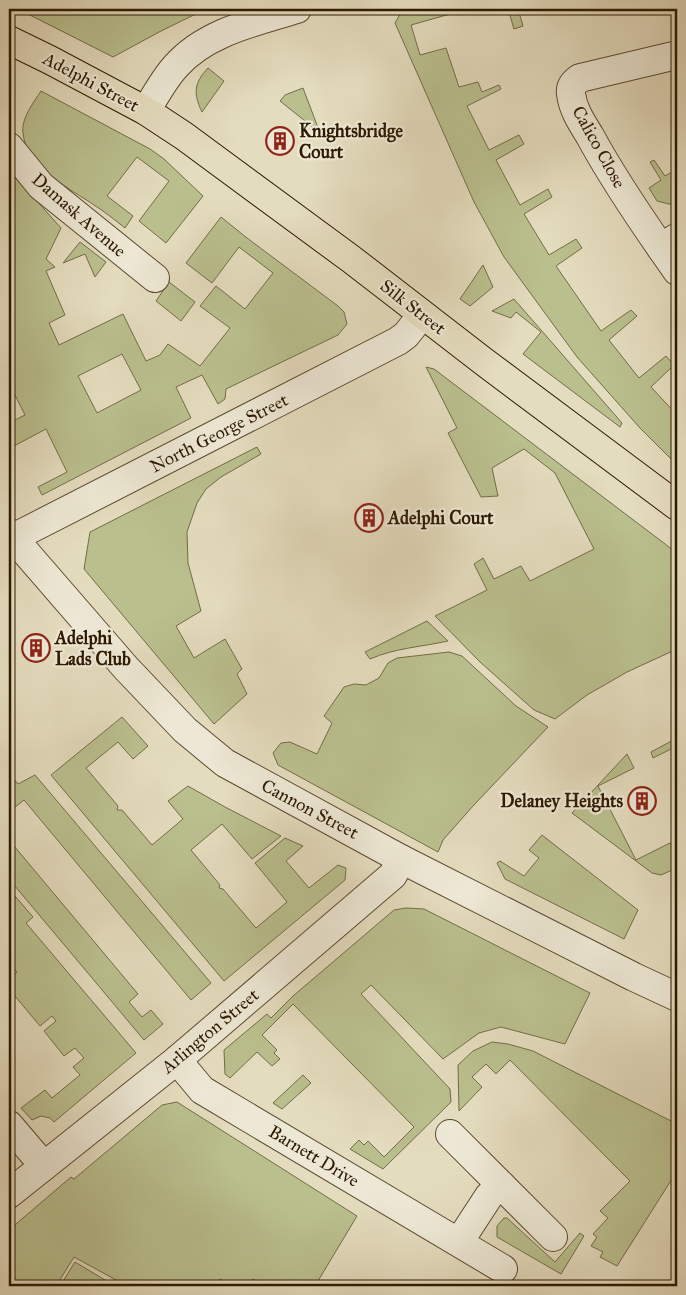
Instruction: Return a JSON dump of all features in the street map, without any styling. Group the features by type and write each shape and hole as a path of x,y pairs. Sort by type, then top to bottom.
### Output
{"main road":[{"name":"Adelphi Street","path":"9,40 146,111"},
{"name":"Silk Street","path":"146,111 184,136 351,259 422,315 677,506"}],"street":[{"path":"146,111 175,66 197,47 223,33 297,9"},
{"name":"Calico Close","path":"677,55 580,78 574,83 571,92 574,109 637,213 669,243 677,271"},
{"name":"Damask Avenue","path":"9,147 41,186 154,278"},
{"name":"North George Street","path":"10,537 398,341 406,335 422,315"},
{"name":"Cannon Street","path":"10,537 126,668 185,730 204,748 225,763 401,859 677,997"},
{"name":"Arlington Street","path":"9,1194 177,1060 393,875 401,859"},
{"name":"Barnett Drive","path":"177,1060 202,1090 503,1269"},
{"path":"9,1125 44,1166"},
{"path":"450,1134 553,1237"},
{"path":"459,1242 489,1196 500,1185"}],"green space":[{"path":"18,9 63,9 65,13 83,9 204,10 113,57"},
{"path":"403,9 468,9 411,25 420,55 446,48 459,87 478,82 482,92 499,85 501,89 467,106 489,150 519,135 524,144 496,160 520,205 548,189 552,197 524,214 549,255 576,239 582,248 556,266 601,331 631,310 637,316 609,340 639,378 666,356 674,365 651,387 677,415 677,465 640,428 577,357 504,257 474,202 395,23"},
{"path":"508,9 518,9 523,26 514,29"},
{"path":"208,68 224,81 202,112 197,99 196,88 203,73"},
{"path":"303,88 320,133 280,101 285,95"},
{"path":"41,91 150,149 164,159 203,196 166,243 139,221 169,181 137,157 107,196 133,216 125,228 102,210 61,184 40,166 26,145 23,127 29,110"},
{"path":"654,160 665,176 677,169 677,206 657,201 649,188 661,180 650,162"},
{"path":"9,170 61,228 46,259 55,267 46,271 65,315 49,323 59,345 123,314 146,361 160,355 168,344 200,366 230,328 200,306 216,286 245,309 273,273 239,247 212,283 186,263 221,217 338,306 344,312 347,324 338,335 226,389 225,399 218,404 202,375 176,387 191,418 42,495 38,487 67,472 46,429 12,447 9,441 9,423 25,415 9,383","holes":["122,354 141,390 97,413 78,376"]},
{"path":"80,242 106,262 95,277 85,254 63,263"},
{"path":"483,265 493,287 470,306 460,299"},
{"path":"169,282 195,302 181,321 156,301"},
{"path":"514,299 622,423 620,427 523,354 541,332 516,312 511,318 492,311"},
{"path":"426,367 434,369 677,553 677,649 627,672 587,695 555,719 534,710 480,662 435,616 487,590 474,564 483,558 494,579 521,566 530,581 594,549 555,473 524,449 492,468 498,496 481,497 448,433 457,428"},
{"path":"257,447 261,454 221,477 206,489 197,503 187,532 188,563 201,611 176,626 194,658 225,639 242,669 237,674 247,694 214,724 84,569 90,532"},
{"path":"427,621 448,641 399,650 370,659 365,652"},
{"path":"449,652 462,656 516,706 548,727 443,840 438,852 278,765 273,753 281,743 290,742 317,754 332,723 324,716 344,687 354,684 366,685 379,678 388,663 397,658"},
{"path":"122,717 148,746 133,759 118,742 86,768 118,806 117,810 122,810 152,845 183,819 168,801 188,786 281,836 252,859 222,824 191,850 220,885 219,888 223,889 256,928 287,902 255,863 285,838 303,846 286,861 309,888 338,865 346,868 345,880 224,981 51,775"},
{"path":"677,738 677,746 653,758 651,752"},
{"path":"627,754 634,768 598,786 636,860 670,843 676,855 677,868 661,875 652,873 572,813"},
{"path":"9,773 18,784 35,775 211,983 191,1000 24,800 9,812"},
{"path":"542,835 638,910 624,939 505,879 497,863 500,861 524,876 539,858 529,850"},
{"path":"9,840 138,994 129,1002 142,1017 151,1010 163,1024 144,1040 9,879"},
{"path":"9,889 33,917 26,923 136,1053 54,1122 50,1118 41,1116 32,1120 21,1108 45,1090 52,1098 80,1075 73,1067 84,1058 75,1048 64,1056 44,1031 56,1021 52,1016 40,1026 9,989 9,979 17,972 12,968 9,971"},
{"path":"406,908 424,909 590,993 565,1044 501,1027 479,1033 443,1059 371,985 361,994 450,1089 451,1102 383,1169 350,1149 359,1140 364,1145 368,1141 384,1157 414,1127 293,1004 262,1035 277,1050 274,1053 280,1059 272,1066 257,1052 230,1078 225,1074 224,1050 267,1014 271,1018 293,996 394,910"},
{"path":"492,1042 533,1051 677,1124 677,1171 617,1266 600,1257 603,1252 591,1246 597,1237 593,1234 608,1218 600,1211 630,1181 510,1060 496,1074 486,1064 472,1077 482,1087 459,1111 458,1065 473,1051"},
{"path":"303,1075 311,1083 282,1109 273,1103"},
{"path":"177,1102 357,1216 315,1286 265,1286 253,1279 249,1286 232,1286 220,1279 215,1286 127,1286 74,1257 56,1286 9,1286 9,1230 71,1177 74,1179 162,1105"},
{"path":"504,1218 507,1218 555,1262 580,1233 584,1236 561,1274 497,1237 497,1226"},
{"path":"75,1262 115,1286 60,1286"}],"place":[{"name":"Knightsbridge Court","path":"280,141"},
{"name":"Adelphi Court","path":"369,518"},
{"name":"Adelphi Lads Club","path":"36,648"},
{"name":"Delaney Heights","path":"642,801"}]}
